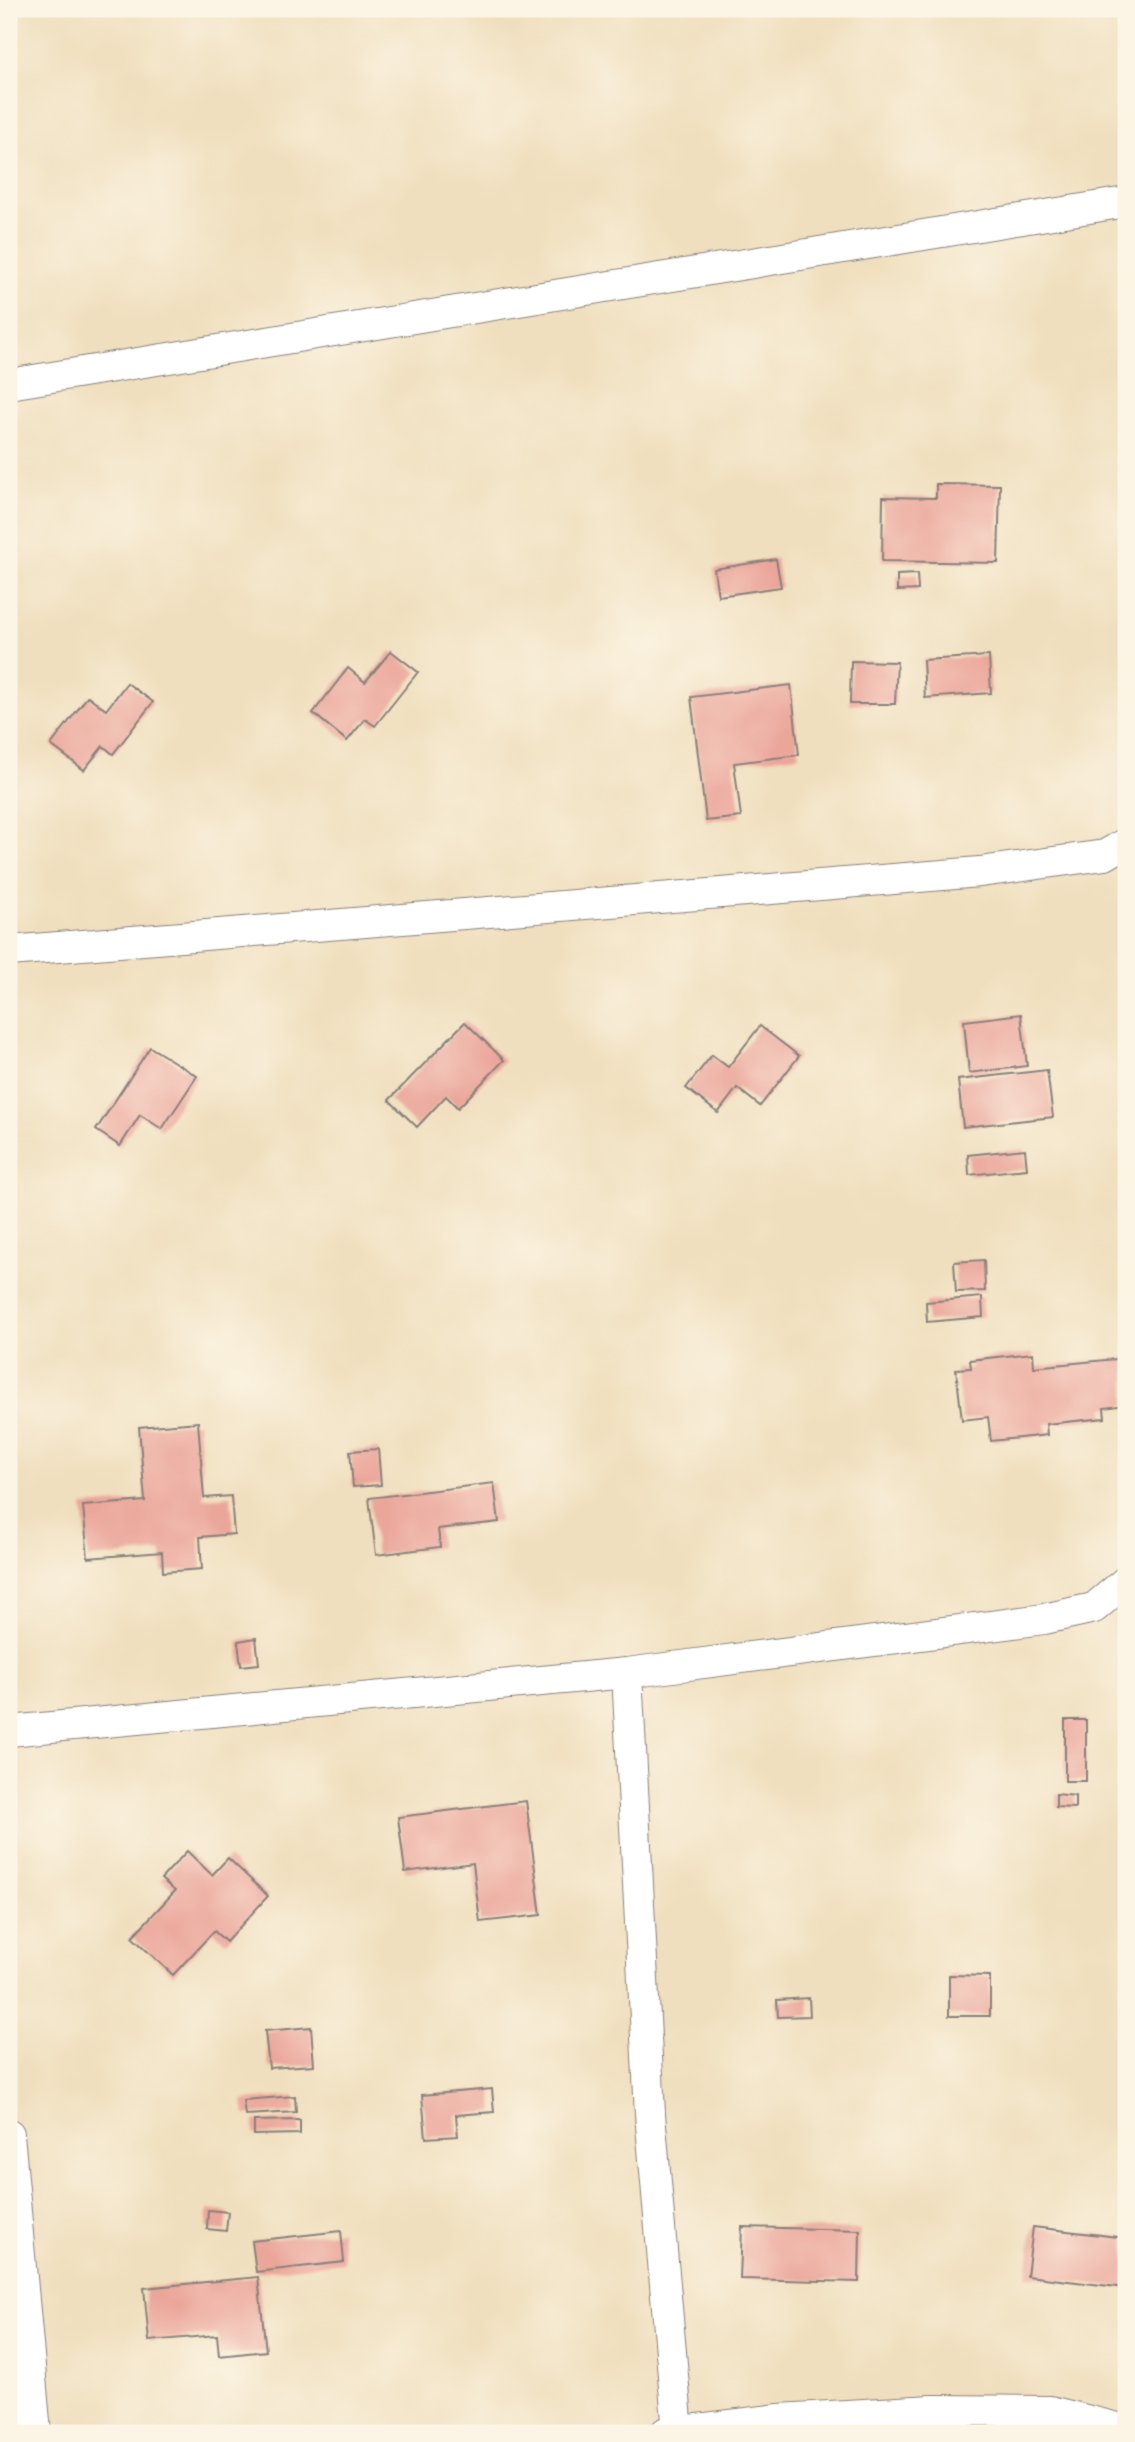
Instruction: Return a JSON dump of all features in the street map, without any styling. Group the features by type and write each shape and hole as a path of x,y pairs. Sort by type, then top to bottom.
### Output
{"street":[{"path":"9,384 1126,202"},
{"path":"9,951 981,872 1105,855 1126,843"},
{"path":"9,1731 627,1674 1044,1619 1094,1608 1126,1581"},
{"path":"627,1674 650,2114 671,2433 779,2419 932,2410 1050,2411 1126,2430"},
{"path":"9,2134 36,2433"}],"building":[{"path":"936,484 1000,485 998,563 882,561 883,497 936,498"},
{"path":"776,559 781,587 718,596 714,569"},
{"path":"917,574 918,590 897,591 897,575"},
{"path":"391,651 418,672 375,726 365,719 347,741 313,713 348,668 365,682"},
{"path":"989,656 991,693 925,698 923,660"},
{"path":"851,661 897,662 895,704 850,704"},
{"path":"127,683 153,702 113,754 103,746 84,770 51,745 88,696 106,710"},
{"path":"791,685 799,755 734,763 741,817 706,821 691,697"},
{"path":"1021,1014 1027,1066 969,1073 964,1021"},
{"path":"465,1022 504,1060 458,1108 446,1096 417,1127 389,1100"},
{"path":"760,1026 799,1056 760,1106 737,1088 718,1113 686,1088 712,1055 728,1067"},
{"path":"150,1047 197,1076 162,1129 140,1115 120,1146 96,1130"},
{"path":"1047,1070 1053,1117 963,1127 958,1080"},
{"path":"1025,1149 1027,1169 969,1175 968,1155"},
{"path":"984,1260 985,1291 956,1292 954,1262"},
{"path":"982,1297 983,1317 927,1322 926,1302"},
{"path":"1033,1353 1034,1367 1126,1358 1126,1405 1104,1408 1105,1418 1046,1424 1047,1435 991,1441 988,1417 962,1420 956,1369 971,1368 970,1360"},
{"path":"198,1422 204,1498 231,1496 234,1534 200,1537 202,1569 163,1572 162,1552 88,1558 83,1506 145,1501 139,1427"},
{"path":"378,1449 381,1485 353,1487 350,1451"},
{"path":"494,1483 499,1522 438,1529 440,1547 376,1555 369,1498"},
{"path":"256,1638 259,1664 241,1666 238,1641"},
{"path":"1065,1720 1086,1720 1086,1781 1065,1781"},
{"path":"1056,1794 1075,1796 1075,1808 1056,1807"},
{"path":"526,1801 541,1915 480,1922 473,1863 405,1872 398,1817"},
{"path":"187,1851 212,1875 228,1858 268,1896 226,1942 214,1931 173,1975 132,1937 175,1891 161,1879"},
{"path":"949,1975 990,1976 990,2016 949,2016"},
{"path":"809,1998 810,2016 778,2017 777,2000"},
{"path":"311,2027 314,2065 269,2068 265,2031"},
{"path":"492,2089 494,2112 456,2115 458,2136 426,2138 422,2095"},
{"path":"295,2096 296,2112 245,2115 243,2100"},
{"path":"300,2120 300,2134 254,2135 254,2121"},
{"path":"208,2210 228,2212 226,2231 207,2229"},
{"path":"742,2227 860,2230 859,2282 740,2279"},
{"path":"1033,2227 1126,2238 1126,2288 1027,2276"},
{"path":"341,2231 344,2262 256,2272 252,2241"},
{"path":"258,2277 266,2351 219,2356 217,2335 149,2341 144,2288"}]}
